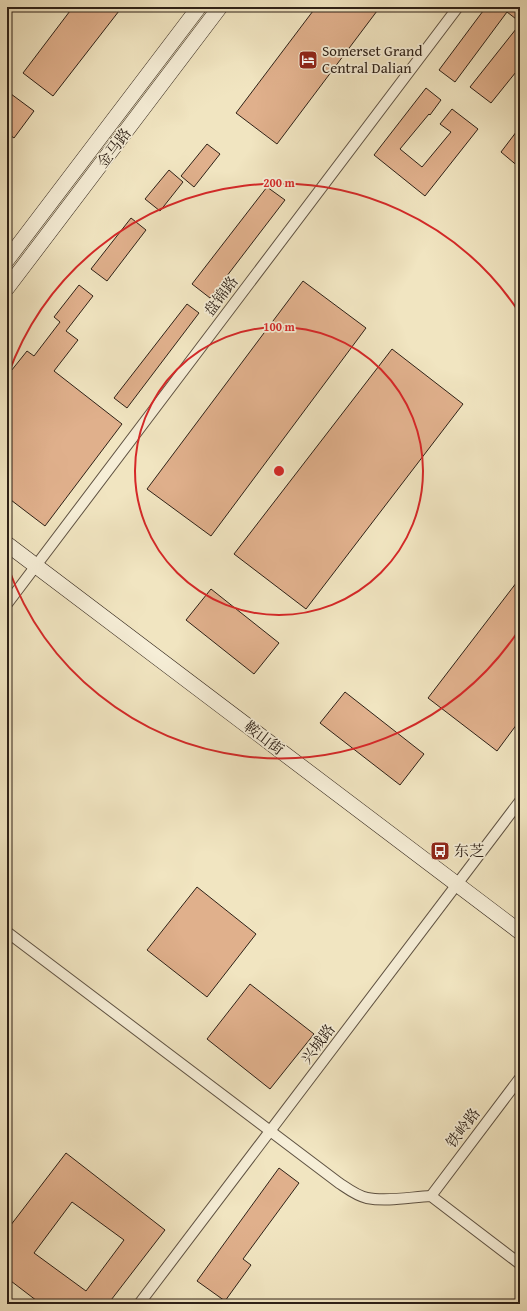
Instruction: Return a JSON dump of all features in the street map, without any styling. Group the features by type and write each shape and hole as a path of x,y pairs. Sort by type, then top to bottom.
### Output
{"street":[{"name":"金马路","path":"7,260 199,7"},
{"name":"金马路","path":"7,288 220,7"},
{"name":"盘锦路","path":"7,604 458,7"},
{"name":"鞍山街","path":"7,532 38,562"},
{"name":"鞍山街","path":"7,544 38,562 460,881 520,932"},
{"name":"兴城路","path":"139,1304 520,802"},
{"name":"鞍山街","path":"460,881 520,920"},
{"path":"7,932 339,1183 353,1192 367,1198 386,1199 430,1196 520,1264"},
{"name":"铁岭路","path":"430,1196 520,1078"}],"building":[{"path":"73,7 114,7 119,11 53,96 23,73"},
{"name":"Somerset Grand Central Dalian","path":"316,7 380,7 277,144 236,113"},
{"path":"486,7 520,7 520,22 507,12 455,82 439,70"},
{"path":"520,24 520,67 491,103 470,87"},
{"path":"426,88 441,100 400,149 422,167 451,132 440,124 452,109 478,129 425,196 374,155"},
{"path":"7,91 34,111 14,138 7,133"},
{"path":"520,127 520,168 501,152"},
{"path":"207,144 220,154 194,187 181,176"},
{"path":"169,170 183,182 160,211 145,199"},
{"path":"267,187 285,200 210,298 192,284"},
{"path":"131,218 146,230 107,281 91,269"},
{"path":"303,281 366,328 211,536 147,489"},
{"path":"79,285 93,296 66,331 78,340 54,371 122,424 45,526 7,497 7,376 27,351 34,356 60,322 54,317"},
{"path":"187,304 199,313 127,408 114,398"},
{"path":"392,349 463,404 306,609 234,554"},
{"path":"520,578 520,720 497,751 428,698"},
{"path":"211,589 279,643 254,674 186,620"},
{"path":"345,692 424,754 400,785 320,723"},
{"path":"197,887 256,934 207,997 147,950"},
{"path":"250,984 314,1034 270,1089 207,1039"},
{"path":"66,1153 165,1230 108,1304 41,1304 7,1278 7,1230","holes":["72,1202 124,1240 86,1291 34,1253"]},
{"path":"279,1168 299,1183 243,1259 251,1265 225,1301 197,1281"}],"place":[{"name":"Somerset Grand Central Dalian","path":"308,60"},
{"name":"东芝","path":"440,851"}]}
